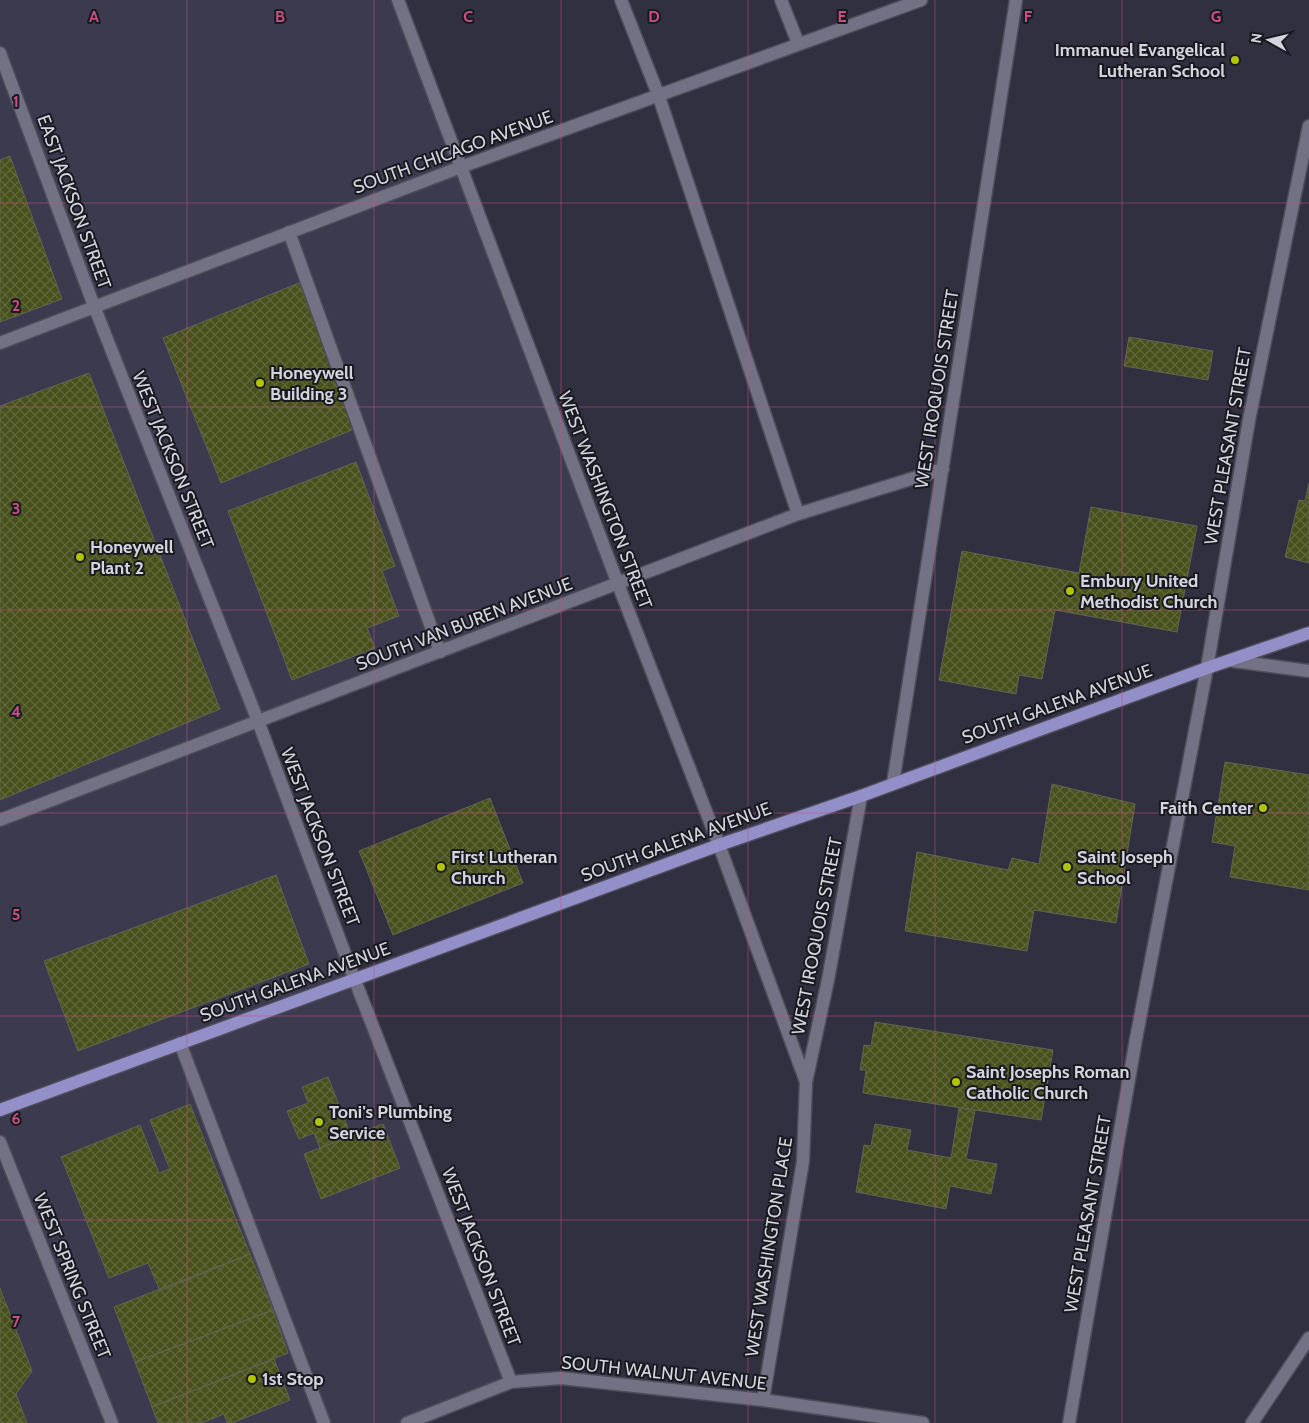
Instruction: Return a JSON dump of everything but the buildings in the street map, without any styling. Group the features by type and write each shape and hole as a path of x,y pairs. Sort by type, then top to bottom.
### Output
{"main road":[{"name":"SOUTH GALENA AVENUE","path":"0,1110 354,978 719,845 861,796 1207,668 1234,661 1309,633"}],"street":[{"name":"WEST WASHINGTON STREET","path":"398,0 618,584 719,845"},
{"path":"621,0 658,94 798,514"},
{"path":"781,0 798,43"},
{"name":"SOUTH CHICAGO AVENUE","path":"0,343 461,167 798,43 921,0"},
{"name":"WEST IROQUOIS STREET","path":"893,783 1016,0"},
{"name":"EAST JACKSON STREET","path":"0,53 94,306"},
{"name":"WEST PLEASANT STREET","path":"1070,1423 1136,1039 1207,668 1249,420 1309,126"},
{"path":"290,232 440,652"},
{"name":"WEST JACKSON STREET","path":"94,306 258,721 354,978 511,1382"},
{"name":"SOUTH VAN BUREN AVENUE","path":"0,820 798,514 943,469"},
{"path":"1234,661 1309,671"},
{"name":"WEST IROQUOIS STREET","path":"806,1082 828,980 861,796"},
{"name":"WEST WASHINGTON PLACE","path":"719,845 806,1082 803,1161 763,1400"},
{"path":"180,1043 324,1423"},
{"name":"WEST SPRING STREET","path":"0,1142 112,1423"},
{"path":"1252,1423 1309,1338"},
{"name":"SOUTH WALNUT AVENUE","path":"407,1423 511,1382 561,1378 763,1400 923,1423"}],"shaded area":[{"path":"0,0 398,0 618,584 258,721 511,1382 407,1423 0,1423"}],"place":[{"name":"Immanuel Evangelical Lutheran School","path":"1235,60"},
{"name":"Honeywell Building 3","path":"260,383"},
{"name":"Honeywell Plant 2","path":"80,557"},
{"name":"Embury United Methodist Church","path":"1070,591"},
{"name":"Faith Center","path":"1263,808"},
{"name":"First Lutheran Church","path":"441,867"},
{"name":"Saint Joseph School","path":"1067,867"},
{"name":"Saint Josephs Roman Catholic Church","path":"956,1082"},
{"name":"Toni's Plumbing Service","path":"319,1122"},
{"name":"1st Stop","path":"252,1379"}]}
